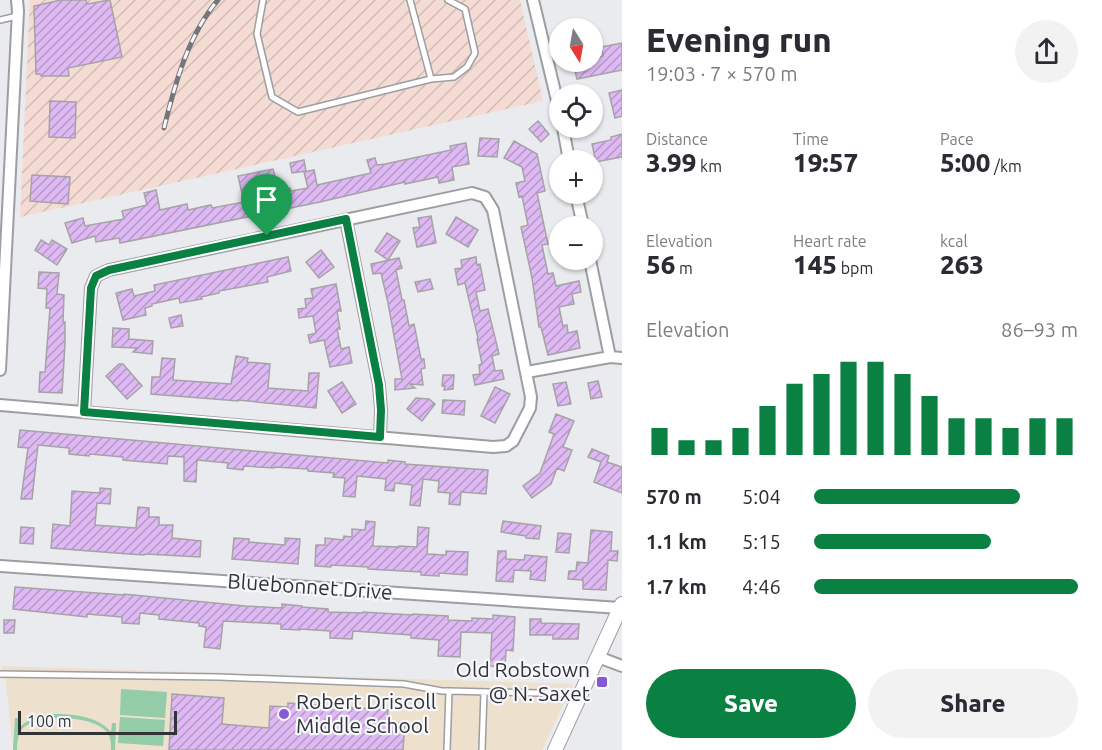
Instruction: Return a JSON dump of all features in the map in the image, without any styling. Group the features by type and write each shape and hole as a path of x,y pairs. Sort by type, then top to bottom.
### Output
{"street":[{"path":"0,370 17,0"},
{"path":"533,0 553,84"},
{"path":"0,405 493,447 506,446 513,441 530,408 531,397 493,210 485,197 472,193 109,270 96,276 91,288 84,412"},
{"path":"346,219 379,385 380,437"},
{"path":"592,270 610,357"},
{"path":"526,372 610,357 622,358"},
{"name":"Bluebonnet Drive","path":"0,566 621,606"},
{"path":"555,750 621,606"},
{"path":"598,657 622,666"}],"lane":[{"path":"263,0 257,34 272,97 298,112 431,79 454,77 467,68 475,53 465,9 448,0"},
{"path":"410,0 431,79"},
{"path":"0,20 17,16"},
{"path":"0,674 219,677 404,684 442,691 580,694"},
{"path":"447,750 449,691"},
{"path":"482,750 484,692"}],"shaded area":[{"path":"30,0 520,0 543,101 20,217"},
{"name":"Robert Driscoll Middle School","path":"1,666 573,684 542,750 13,750 6,683"}],"green space":[{"path":"121,689 167,692 165,718 120,715"},
{"path":"62,714 95,720 111,732 112,723 116,723 115,750 111,750 109,736 100,726 78,719 52,718 30,723 23,728 18,738 17,750 13,750 15,718 18,718 19,728 39,716"},
{"path":"120,717 165,720 163,746 118,743"}],"building":[{"path":"61,0 86,0 87,4 110,0 122,57 68,68 69,76 36,74 34,6"},
{"path":"622,43 622,70 577,79 575,72 603,72 603,47"},
{"path":"622,90 622,116 615,118 609,93"},
{"path":"50,101 76,102 75,138 49,137"},
{"path":"538,121 549,134 541,142 529,129"},
{"path":"622,134 622,157 603,161 603,150 593,150 592,144 611,140 611,137"},
{"path":"480,138 499,139 497,157 478,156"},
{"path":"514,141 537,154 545,191 537,193 548,244 542,245 548,274 553,273 556,286 579,281 581,292 572,294 574,304 559,307 563,326 567,325 568,333 577,331 580,348 548,355 541,327 539,327 521,227 528,225 522,196 519,197 516,183 525,181 522,167 504,158"},
{"path":"466,143 469,164 452,167 454,180 439,183 438,177 405,184 405,182 120,243 119,238 96,242 95,236 72,243 65,223 83,218 85,226 124,219 122,211 147,205 144,193 156,190 160,210 187,204 188,210 211,205 212,208 244,202 238,176 273,169 279,190 290,188 291,191 308,188 304,172 314,170 317,185 371,173 367,160 375,158 377,165 385,164 451,150 450,146"},
{"path":"304,160 306,171 292,173 290,163"},
{"path":"32,175 70,177 68,204 30,201"},
{"path":"431,216 436,243 417,247 413,228 420,227 418,218"},
{"path":"456,217 478,230 468,247 446,234"},
{"path":"387,233 400,241 388,260 375,251"},
{"path":"41,240 49,245 52,240 67,249 57,265 35,250"},
{"path":"321,250 334,267 319,278 306,262"},
{"path":"288,257 291,271 267,277 268,282 219,291 219,293 201,297 202,299 180,303 179,298 152,304 145,308 146,315 123,320 116,293 132,289 134,296 155,291 154,285"},
{"path":"476,257 477,265 480,264 485,290 476,292 480,311 488,309 499,354 492,356 495,371 502,370 504,379 475,385 473,375 480,374 479,365 482,364 478,338 465,283 458,285 455,269 462,268 461,260"},
{"path":"399,258 402,268 396,270 402,300 404,300 409,326 414,324 425,368 421,369 423,385 410,384 415,388 395,390 395,379 402,379 388,303 381,273 373,274 371,264"},
{"path":"39,272 59,273 57,294 64,295 65,344 62,393 39,392 40,372 45,372 50,308 46,308 47,289 38,288"},
{"path":"430,279 433,289 418,292 415,282"},
{"path":"336,284 341,311 337,311 340,329 337,329 341,349 349,347 352,363 330,367 324,340 310,343 308,335 316,333 313,316 299,318 298,309 306,308 305,299 313,298 311,289"},
{"path":"181,315 183,326 171,328 169,318"},
{"path":"113,328 129,329 129,339 153,341 152,354 133,352 137,348 112,347"},
{"path":"236,356 248,358 247,362 270,364 268,388 308,391 309,373 319,373 316,408 151,394 152,377 160,377 162,358 175,359 173,380 231,384"},
{"path":"119,364 123,364 142,386 127,399 106,376"},
{"path":"443,375 454,375 453,389 444,390"},
{"path":"598,381 602,397 591,399 588,383"},
{"path":"342,382 356,404 342,413 328,391"},
{"path":"566,382 571,404 558,406 553,384"},
{"path":"495,387 510,394 495,423 481,416"},
{"path":"416,398 429,399 435,404 422,421 407,409"},
{"path":"443,400 465,401 464,415 442,413"},
{"path":"556,414 574,421 563,447 572,450 564,471 557,468 551,484 532,498 523,486 540,473 554,434 549,432"},
{"path":"20,430 488,470 486,494 461,492 460,505 449,504 450,493 438,492 439,481 423,479 420,506 410,505 412,485 395,483 394,491 385,490 386,479 357,476 355,497 343,496 345,478 333,477 334,473 275,467 244,466 243,470 227,468 228,463 197,460 196,482 184,481 184,457 168,456 167,464 123,460 123,457 69,454 69,448 38,445 32,499 21,499 28,448 18,447"},
{"path":"592,449 609,456 607,462 622,467 622,493 594,482 601,462 588,457"},
{"path":"100,488 111,489 110,504 97,503 95,525 136,528 138,507 149,508 149,517 159,517 159,525 173,525 172,538 201,541 200,557 51,548 53,524 70,526 72,491 100,493"},
{"path":"366,521 375,522 373,546 417,547 418,527 429,528 427,554 446,555 446,551 468,552 467,575 439,573 439,576 421,575 421,572 368,569 368,567 315,566 316,545 325,545 325,538 343,540 344,536 352,537 352,529 365,530"},
{"path":"503,521 541,526 539,539 501,532"},
{"path":"21,527 34,528 33,544 20,543"},
{"path":"591,530 612,532 611,551 618,551 617,561 608,560 606,590 583,589 583,580 568,579 569,571 576,571 577,562 588,563"},
{"path":"558,533 571,534 569,553 556,552"},
{"path":"234,538 249,539 249,542 285,545 285,538 300,539 298,564 232,559"},
{"path":"498,551 506,551 506,559 524,560 525,555 547,557 545,581 530,579 531,571 514,570 513,582 496,581"},
{"path":"15,587 124,594 245,606 282,608 282,604 328,609 328,612 448,616 448,620 493,619 493,615 515,617 513,651 506,650 505,667 490,666 492,633 461,632 460,657 438,656 439,640 411,638 411,635 353,631 352,639 330,638 330,631 281,629 281,624 223,621 220,649 204,647 206,627 199,626 199,623 159,619 159,615 140,613 139,624 122,623 122,617 87,614 87,617 13,609"},
{"path":"530,619 541,619 541,623 579,624 578,639 553,639 553,635 530,635"},
{"path":"4,620 15,620 14,633 4,633"},
{"path":"172,694 224,698 222,724 269,728 270,706 288,707 288,703 388,710 387,722 405,723 403,750 169,750"}],"railway":[{"path":"164,128 178,77 191,44 198,29 218,0"}],"place":[{"name":"Old Robstown @ N. Saxet","path":"602,682"},
{"name":"Robert Driscoll Middle School","path":"284,714"}],"route":[{"path":"346,219 379,385 380,437 84,412 91,288 96,276 109,270 267,236 346,219"}]}
